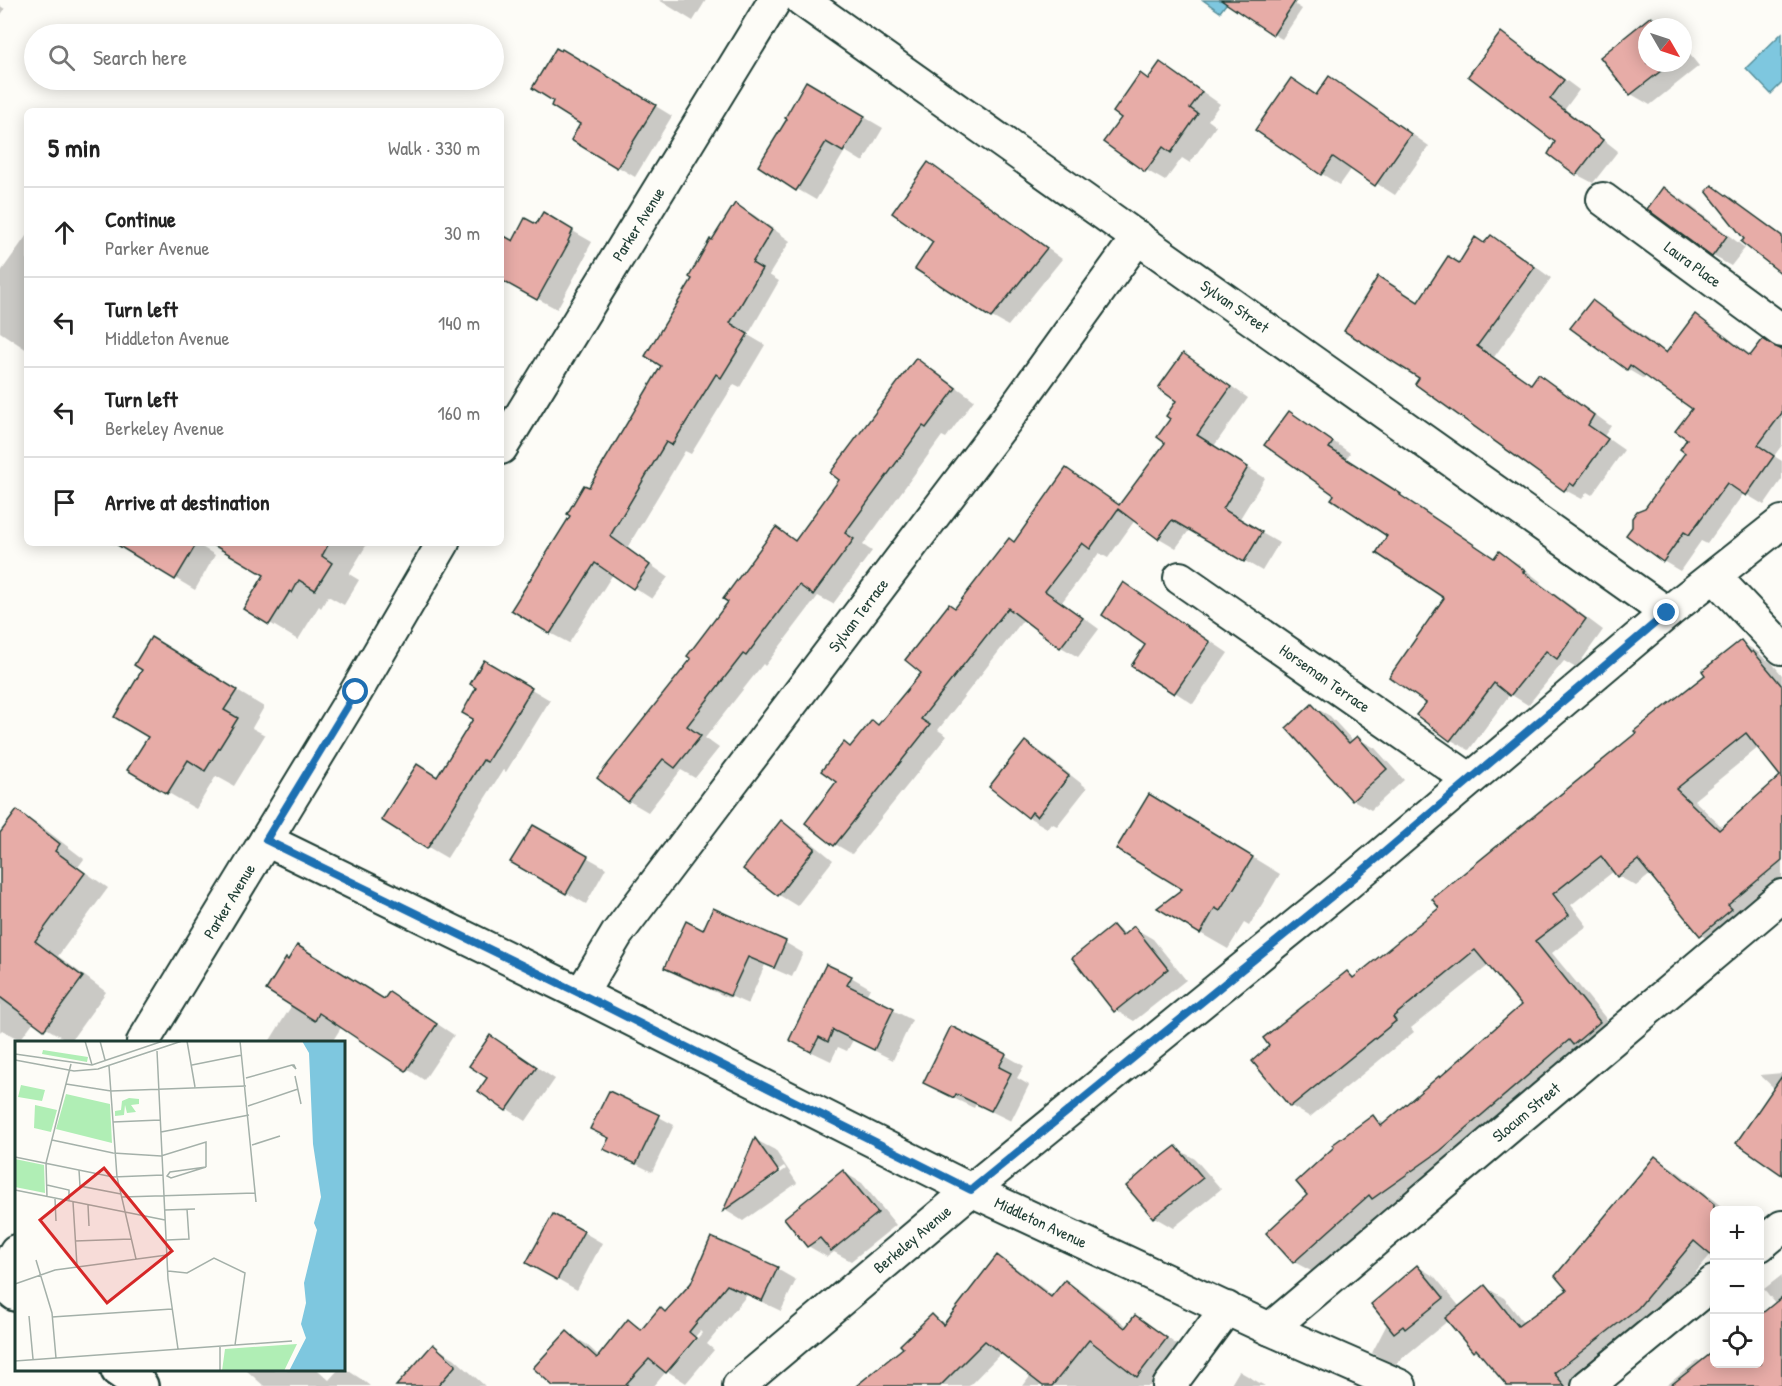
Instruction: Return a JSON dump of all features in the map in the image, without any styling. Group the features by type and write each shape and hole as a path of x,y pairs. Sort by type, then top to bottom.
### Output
{"street":[{"name":"Parker Avenue","path":"504,443 775,0"},
{"name":"Sylvan Street","path":"802,0 1667,613"},
{"name":"Laura Place","path":"1603,199 1782,331"},
{"name":"Sylvan Terrace","path":"581,994 617,934 1012,412 1138,237"},
{"name":"Berkeley Avenue","path":"739,1386 971,1190 1348,883 1667,613 1782,522"},
{"name":"Parker Avenue","path":"144,1041 356,692 441,546"},
{"path":"1714,576 1782,648"},
{"name":"Horseman Terrace","path":"1180,578 1469,779"},
{"name":"Middleton Avenue","path":"266,840 581,994 971,1190 1269,1329 1400,1386"},
{"name":"Slocum Street","path":"1269,1329 1782,896"},
{"path":"1764,1242 1782,1227"},
{"path":"15,1253 0,1280 15,1293"},
{"path":"1588,1386 1710,1285"},
{"path":"1169,1386 1227,1308"},
{"path":"119,1371 141,1386"}],"water":[{"path":"1203,0 1229,0 1220,12"},
{"path":"1782,33 1782,83 1771,94 1746,68"}],"building":[{"path":"1221,0 1296,0 1273,35"},
{"path":"1638,26 1638,72 1659,72 1630,95 1600,57"},
{"path":"1501,32 1564,80 1550,99 1603,140 1576,175 1548,154 1555,142 1468,76"},
{"path":"556,48 561,51 562,49 656,105 617,168 571,140 580,124 551,106 553,101 532,88"},
{"path":"1160,62 1202,92 1190,108 1198,114 1171,153 1163,147 1145,172 1103,142 1121,118 1113,112 1140,73 1148,79"},
{"path":"1329,76 1411,134 1375,186 1333,157 1321,175 1255,130 1291,78 1316,95"},
{"path":"806,81 865,116 843,152 826,142 796,191 758,166 787,119 785,118"},
{"path":"928,162 1047,248 991,318 915,269 933,242 892,213"},
{"path":"1712,185 1782,236 1782,274 1741,242 1744,239 1706,191"},
{"path":"1663,187 1727,236 1712,257 1647,209"},
{"path":"735,203 772,230 752,263 762,269 730,323 748,334 721,378 716,374 672,445 666,442 610,536 650,565 633,589 595,563 550,634 511,610 570,516 567,514 584,485 589,487 661,366 645,356 692,279 689,277 710,239 712,240"},
{"path":"543,212 573,230 569,242 537,300 504,282 504,236 513,241 525,218 536,224"},
{"path":"1491,235 1535,267 1477,346 1531,384 1538,374 1594,415 1588,425 1608,439 1574,486 1570,483 1564,491 1415,384 1419,378 1344,331 1378,276 1418,302 1448,256 1459,263 1475,237 1484,243"},
{"path":"1592,300 1666,353 1695,314 1750,356 1763,339 1782,350 1782,413 1758,445 1774,456 1746,496 1727,483 1689,535 1684,532 1663,562 1626,535 1632,527 1632,518 1637,511 1645,508 1685,453 1680,449 1687,439 1675,431 1692,409 1630,365 1627,370 1570,328"},
{"path":"1183,353 1231,387 1197,435 1248,467 1223,509 1262,532 1244,562 1172,520 1158,539 1118,509 1090,549 1082,543 1045,591 1083,618 1060,648 1008,608 921,719 930,725 834,846 805,823 836,782 821,771 844,742 850,747 872,720 878,725 921,673 905,660 949,604 955,608 1009,538 1014,542 1066,468 1119,505 1165,443 1157,437 1170,419 1166,416 1176,401 1158,388"},
{"path":"916,358 956,388 926,428 923,426 845,533 854,539 813,595 799,585 746,656 743,654 687,726 701,736 675,768 663,759 628,802 597,778 691,659 687,656 728,602 723,599 776,527 795,541 839,480 830,473"},
{"path":"1289,411 1333,442 1329,448 1494,558 1499,551 1586,619 1557,659 1546,651 1510,696 1494,683 1450,741 1416,715 1426,703 1389,677 1444,598 1376,553 1387,536 1331,499 1334,495 1264,445"},
{"path":"119,546 195,546 175,580"},
{"path":"215,546 327,546 322,556 332,563 315,590 299,580 269,625 243,609 264,575"},
{"path":"1123,582 1210,642 1174,694 1131,666 1145,645 1102,615"},
{"path":"151,637 237,690 224,710 238,718 205,771 188,760 167,794 127,770 148,737 114,717 142,670 134,665"},
{"path":"1741,640 1782,686 1782,860 1728,905 1732,909 1700,936 1638,860 1617,877 1601,856 1553,894 1569,915 1535,941 1600,1022 1573,1045 1569,1040 1440,1151 1372,1199 1369,1195 1293,1263 1266,1233 1307,1195 1296,1182 1334,1147 1332,1145 1373,1115 1381,1126 1521,1005 1475,950 1393,1017 1396,1021 1290,1107 1252,1061 1269,1046 1263,1038 1347,971 1353,978 1439,908 1432,899 1705,675 1702,671","holes":["1746,733 1780,776 1719,830 1676,789"]},
{"path":"484,660 532,688 487,762 483,760 427,849 381,820 417,764 437,777 473,719 462,713 476,688 470,684"},
{"path":"1312,704 1349,743 1357,736 1387,769 1352,801 1286,728"},
{"path":"1025,741 1069,776 1037,817 1032,812 1028,818 989,787"},
{"path":"1149,794 1253,857 1220,911 1215,908 1200,934 1157,908 1182,889 1116,849"},
{"path":"17,810 60,844 55,851 85,873 35,941 83,977 44,1030 0,997 0,833"},
{"path":"781,820 815,848 778,896 743,869"},
{"path":"533,825 588,856 566,894 510,862"},
{"path":"713,908 786,941 774,968 748,957 730,996 664,968 686,921 703,930"},
{"path":"1113,925 1122,936 1134,926 1168,969 1114,1012 1072,958"},
{"path":"297,945 384,999 389,992 437,1024 406,1071 319,1013 315,1021 266,990"},
{"path":"826,964 852,976 847,985 894,1008 874,1050 833,1030 828,1042 819,1037 811,1052 789,1040"},
{"path":"951,1026 1006,1054 999,1067 1011,1073 991,1111 956,1094 954,1098 923,1083"},
{"path":"490,1035 537,1067 506,1111 478,1091 487,1078 469,1066"},
{"path":"1782,1076 1782,1175 1736,1143"},
{"path":"609,1091 660,1115 636,1164 603,1149 609,1138 590,1129"},
{"path":"755,1138 779,1172 723,1211"},
{"path":"1176,1146 1203,1178 1153,1218 1126,1186 1158,1158"},
{"path":"1655,1156 1714,1204 1710,1206 1710,1255 1694,1241 1638,1308 1554,1373 1565,1386 1507,1386 1476,1349 1473,1352 1445,1318 1485,1285 1518,1326 1567,1290 1555,1276"},
{"path":"843,1170 878,1213 831,1251 820,1238 807,1247 784,1218"},
{"path":"553,1214 584,1231 557,1280 526,1263"},
{"path":"711,1237 778,1267 762,1301 727,1285 689,1332 696,1338 666,1373 649,1359 626,1384 628,1386 553,1386 533,1368 567,1331 597,1358 628,1319 641,1330 660,1307 665,1312 691,1283"},
{"path":"997,1255 1051,1297 1065,1280 1125,1328 1135,1315 1167,1338 1137,1377 1089,1340 1052,1386 1043,1386 985,1341 940,1386 856,1386 903,1348 900,1345 932,1314 943,1325"},
{"path":"1417,1265 1444,1298 1405,1329 1403,1326 1394,1333 1371,1304"},
{"path":"1782,1297 1782,1386 1670,1386 1710,1354 1710,1368 1764,1368 1764,1312"},
{"path":"433,1344 456,1365 438,1386 396,1386"}],"route":[{"path":"356,692 266,840 581,994 971,1190 1348,883 1667,613"}]}
